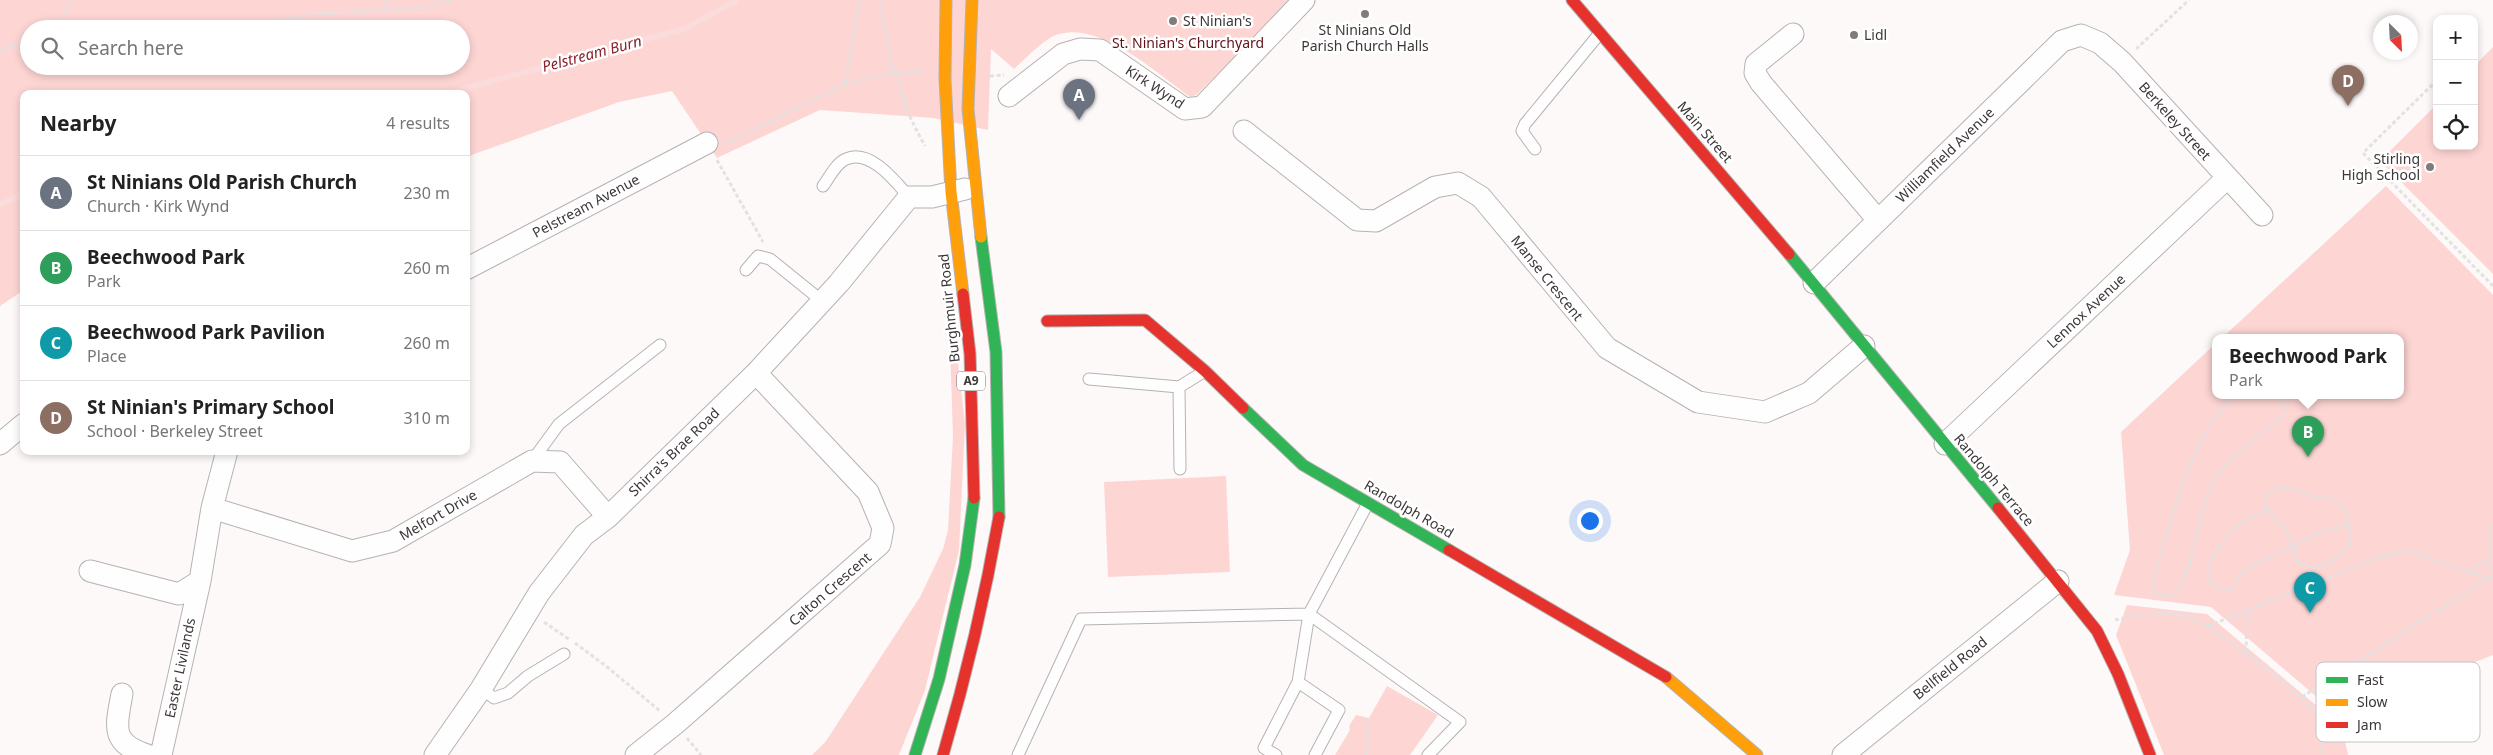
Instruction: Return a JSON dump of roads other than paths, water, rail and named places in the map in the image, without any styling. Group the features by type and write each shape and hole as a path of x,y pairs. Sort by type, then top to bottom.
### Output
{"main road":[{"name":"Burghmuir Road","path":"915,755 939,679 965,564 974,508 970,354 951,192 945,79 946,0"},
{"name":"A9","path":"943,755 958,705 991,563 1000,510 996,352 975,186 968,109 972,0"},
{"name":"Main Street","path":"1572,0 1814,282"},
{"name":"Randolph Terrace","path":"1814,282 2097,631 2118,674 2150,755"},
{"name":"Randolph Road","path":"1047,321 1145,320 1204,371 1303,465 1672,681 1757,755"}],"street":[{"name":"Kirk Wynd","path":"1009,96 1063,54 1080,49 1100,50 1185,109 1202,107 1304,0"},
{"path":"1793,34 1756,64 1755,73 1761,83 1878,220"},
{"name":"Williamfield Avenue","path":"1814,282 2062,41 2081,34"},
{"name":"Berkeley Street","path":"2081,34 2100,42 2122,62 2262,215"},
{"name":"Manse Crescent","path":"1244,131 1357,220 1376,221 1436,187 1458,183 1481,197 1606,348 1698,402 1765,412 1809,393 1864,346"},
{"name":"Pelstream Avenue","path":"470,267 710,147"},
{"name":"Lennox Avenue","path":"1945,444 2227,178"},
{"path":"910,197 932,196 975,186"},
{"name":"Shirra's Brae Road","path":"435,755 481,689 539,593 584,535 608,517 756,373 822,302 910,197"},
{"name":"Calton Crescent","path":"636,755 675,724 880,544 883,528 868,492 756,373"},
{"path":"0,444 20,427"},
{"path":"90,571 179,594 200,581 212,508 226,455"},
{"path":"532,460 560,462 608,517"},
{"name":"Melfort Drive","path":"212,508 352,551 393,541 532,460"},
{"name":"Easter Livilands","path":"161,755 200,581"},
{"name":"Bellfield Road","path":"1843,755 2058,581"},
{"path":"122,694 117,719 118,733 124,744 147,755"}],"lane":[{"path":"1535,149 1522,131 1524,124 1600,33"},
{"path":"823,186 844,159 853,157 871,162 888,174 910,197"},
{"path":"746,270 758,256 770,259 822,302"},
{"path":"532,460 559,424 660,345"},
{"path":"1089,380 1179,387 1204,371"},
{"path":"1179,387 1180,469"},
{"path":"1276,755 1264,748 1298,682 1309,614 1368,502"},
{"path":"1018,755 1081,619 1309,614 1460,722 1428,755"},
{"path":"481,689 494,698 508,693 528,676 564,654"},
{"path":"1298,682 1339,710 1315,755"}],"waterway":[{"name":"Pelstream Burn","path":"459,90 684,29 736,1"},
{"name":"Pelstream Burn","path":"0,204 20,196"}],"place":[{"name":"St Ninians Old Parish Church Halls","path":"1365,14"},
{"name":"St Ninian's","path":"1173,21"},
{"name":"Lidl","path":"1854,35"},
{"name":"St Ninian's Primary School","path":"2348,106"},
{"name":"St Ninians Old Parish Church","path":"1079,120"},
{"name":"Stirling High School","path":"2430,167"},
{"name":"Beechwood Park","path":"2308,457"},
{"name":"Beechwood Park Pavilion","path":"2310,613"}],"park label":[{"name":"St. Ninian's Churchyard","path":"1188,43"}]}
